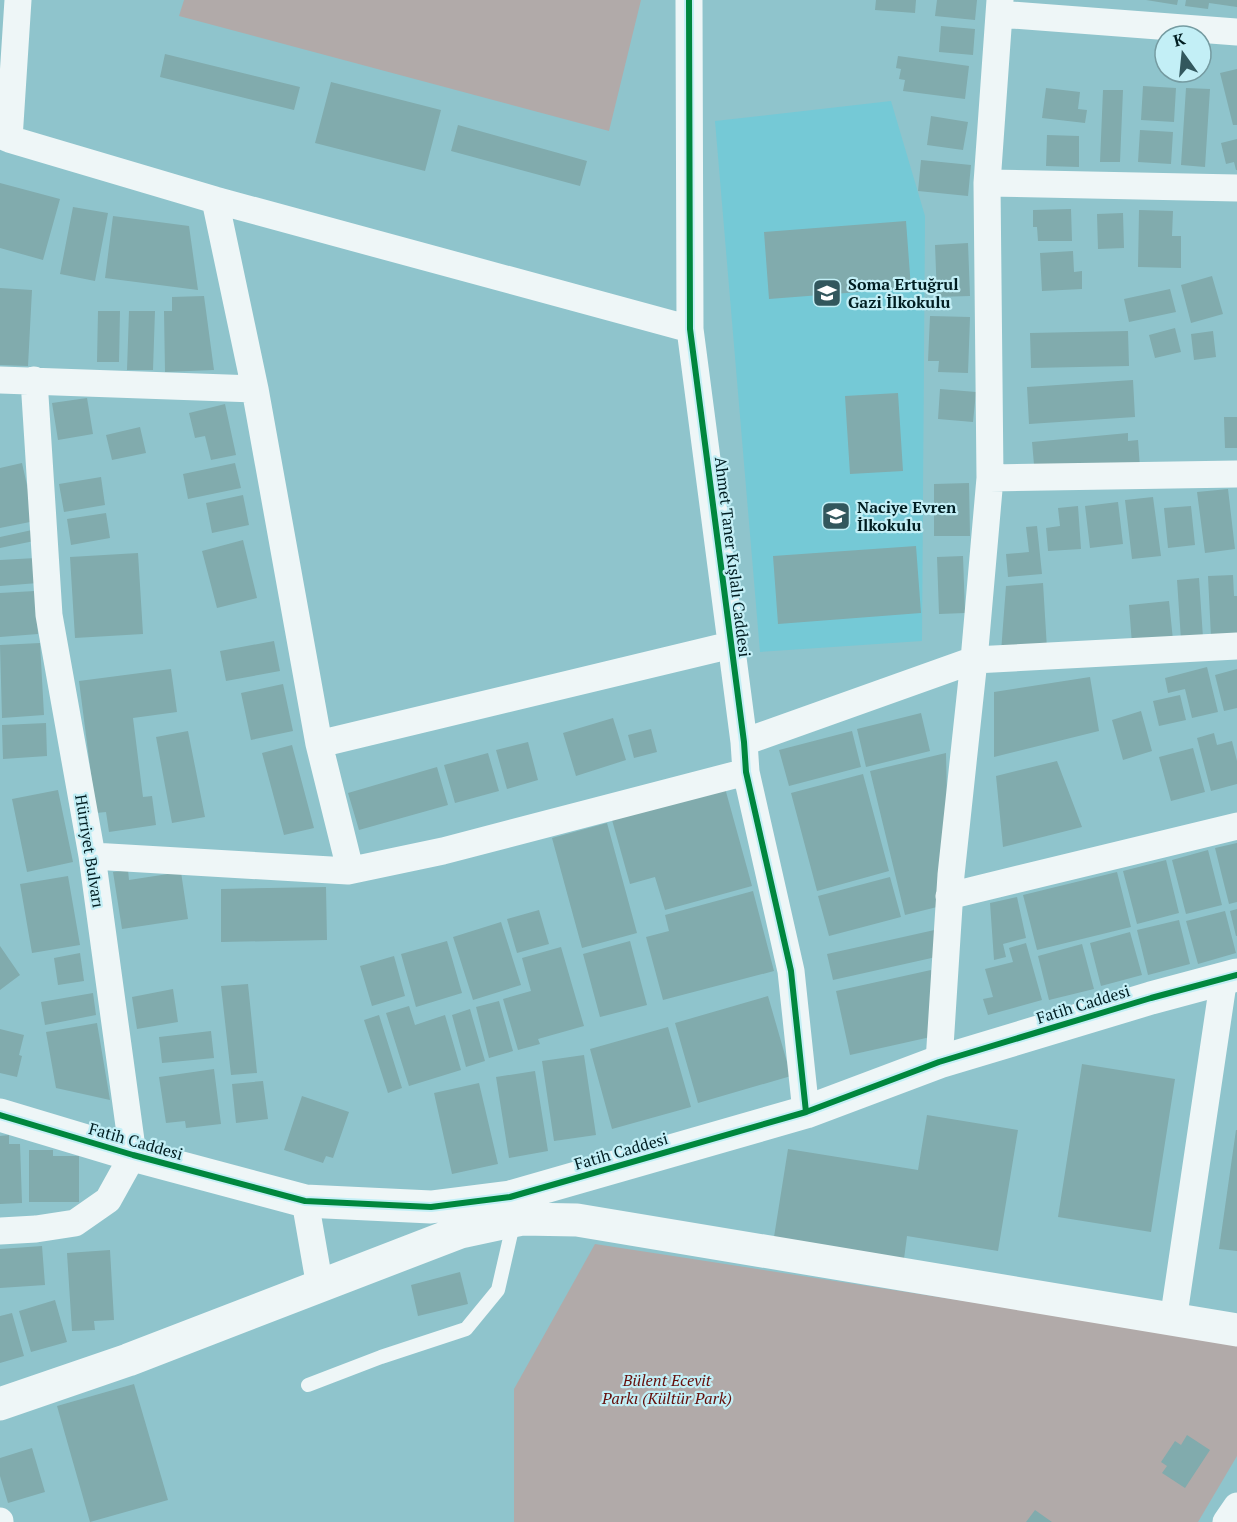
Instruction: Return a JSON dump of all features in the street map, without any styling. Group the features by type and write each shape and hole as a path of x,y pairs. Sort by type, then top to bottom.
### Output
{"street":[{"path":"18,0 5,137 215,200 690,329"},
{"name":"Ahmet Taner Kışlalı Caddesi","path":"689,0 690,329 746,772 791,971 806,1112"},
{"path":"939,1062 949,896 974,660 990,478 987,183 999,7 1237,32"},
{"path":"987,183 1237,188"},
{"path":"215,200 255,389 319,744 350,869"},
{"path":"0,380 255,389"},
{"name":"Hürriyet Bulvarı","path":"34,380 49,615 92,856 133,1155"},
{"path":"990,478 1237,474"},
{"path":"319,744 731,645"},
{"path":"744,742 974,660 1237,646"},
{"path":"92,856 348,871 443,851 746,772"},
{"path":"949,896 1237,826"},
{"path":"1173,1321 1231,976"},
{"name":"Fatih Caddesi","path":"0,1115 133,1155 305,1201 431,1207 510,1197 575,1197 939,1062 1231,976"},
{"path":"0,1231 36,1229 75,1223 108,1200 133,1155"},
{"path":"0,1404 128,1360 460,1232 522,1219 575,1197 1173,1321 1237,1330"},
{"path":"305,1201 320,1287"},
{"path":"1226,1522 1237,1506"}],"lane":[{"path":"308,1385 381,1357 466,1329 498,1290 512,1229 510,1221"}],"shaded area":[{"path":"891,101 925,216 922,641 760,652 715,121"}],"green space":[{"path":"184,0 641,0 609,131 179,16"},
{"name":"Bülent Ecevit Parkı (Kültür Park)","path":"595,1244 1237,1343 1237,1456 1198,1522 514,1522 514,1389"}],"building":[{"path":"876,0 916,0 915,13 875,10"},
{"path":"937,0 977,0 975,20 935,16"},
{"path":"1146,0 1178,0 1177,5"},
{"path":"1186,0 1237,0 1237,7 1209,3 1208,9 1185,6"},
{"path":"941,26 975,29 973,55 939,52"},
{"path":"165,54 300,87 294,110 160,77"},
{"path":"898,56 969,66 965,99 903,91 905,80 899,79 901,69 896,68"},
{"path":"1237,69 1237,125 1233,125 1220,73"},
{"path":"331,82 441,110 425,171 315,143"},
{"path":"1143,86 1176,88 1174,122 1141,120"},
{"path":"1046,88 1080,92 1078,109 1087,110 1085,123 1042,118"},
{"path":"1186,88 1210,89 1205,167 1181,165"},
{"path":"1103,90 1123,90 1120,162 1100,162"},
{"path":"931,116 968,122 963,150 927,145"},
{"path":"458,125 587,161 580,186 451,151"},
{"path":"1140,130 1173,132 1171,164 1138,162"},
{"path":"1047,135 1079,136 1079,167 1046,166"},
{"path":"1237,139 1236,170 1234,162 1226,164 1221,143"},
{"path":"921,160 971,165 968,196 918,191"},
{"path":"0,183 60,199 43,260 0,248"},
{"path":"73,207 108,213 95,281 60,274"},
{"path":"1071,209 1072,241 1038,241 1037,227 1033,227 1033,210"},
{"path":"1139,210 1173,211 1172,236 1181,236 1181,268 1138,267"},
{"path":"1123,213 1124,248 1098,249 1097,214"},
{"path":"113,216 189,226 198,290 105,278"},
{"path":"906,221 911,288 769,299 764,232"},
{"path":"968,243 970,296 937,297 935,245"},
{"path":"1073,251 1074,272 1082,271 1082,289 1042,291 1040,253"},
{"path":"1212,276 1223,314 1191,323 1181,285"},
{"path":"0,288 32,290 28,366 0,365"},
{"path":"1170,289 1176,312 1129,322 1124,299"},
{"path":"204,296 214,370 165,372 164,311 172,311 172,297"},
{"path":"98,311 120,311 119,362 97,362"},
{"path":"129,311 155,311 153,370 127,370"},
{"path":"930,316 970,317 968,373 938,372 939,361 928,361"},
{"path":"1175,328 1181,352 1155,358 1149,335"},
{"path":"1128,331 1129,366 1031,368 1030,333"},
{"path":"1213,331 1216,357 1194,360 1191,334"},
{"path":"1133,380 1135,417 1029,424 1027,387"},
{"path":"940,389 976,392 973,422 938,419"},
{"path":"898,393 903,471 850,474 845,396"},
{"path":"87,398 93,434 58,440 52,403"},
{"path":"225,404 236,455 211,460 205,436 195,438 189,413"},
{"path":"1224,417 1237,417 1237,448 1225,448"},
{"path":"140,427 146,453 112,460 106,435"},
{"path":"1128,433 1128,441 1138,440 1140,468 1035,476 1032,442"},
{"path":"22,463 35,521 0,528 0,468"},
{"path":"235,463 241,488 188,499 183,474"},
{"path":"101,477 105,505 64,512 59,484"},
{"path":"969,483 970,536 934,536 934,484"},
{"path":"1228,489 1235,549 1205,553 1197,492"},
{"path":"243,495 249,525 212,533 206,503"},
{"path":"1153,497 1161,556 1132,559 1125,500"},
{"path":"1118,502 1123,544 1090,548 1085,506"},
{"path":"1078,506 1081,549 1048,551 1046,528 1060,526 1058,508"},
{"path":"1191,506 1195,545 1168,548 1164,508"},
{"path":"106,513 110,538 71,545 67,519"},
{"path":"1037,526 1042,574 1008,577 1006,554 1029,552 1026,527"},
{"path":"32,530 34,541 0,548 0,537"},
{"path":"243,540 257,598 217,608 202,551"},
{"path":"916,546 921,613 778,624 773,556"},
{"path":"138,553 143,634 75,638 70,557"},
{"path":"963,556 965,613 939,614 937,557"},
{"path":"36,558 38,583 0,586 0,560"},
{"path":"1233,575 1234,596 1237,596 1237,635 1211,637 1208,576"},
{"path":"1199,578 1203,638 1181,640 1177,580"},
{"path":"1043,583 1047,649 1001,652 1006,586"},
{"path":"35,591 38,634 0,637 0,593"},
{"path":"1169,601 1173,640 1132,644 1129,605"},
{"path":"274,641 280,671 226,681 220,651"},
{"path":"40,643 44,715 2,718 0,645"},
{"path":"1207,667 1218,712 1192,718 1185,689 1168,693 1165,678"},
{"path":"171,669 177,712 133,718 143,797 152,796 156,825 109,832 106,812 96,813 79,681"},
{"path":"1237,669 1237,708 1224,711 1215,675"},
{"path":"1090,677 1099,731 994,757 994,692"},
{"path":"283,684 293,731 251,740 241,693"},
{"path":"1180,695 1186,720 1159,726 1153,701"},
{"path":"1141,711 1152,751 1123,760 1112,720"},
{"path":"921,713 930,751 866,767 857,729"},
{"path":"613,718 626,760 576,776 563,733"},
{"path":"46,723 47,756 3,759 2,725"},
{"path":"651,729 657,752 634,758 628,735"},
{"path":"188,731 205,817 172,823 156,737"},
{"path":"852,731 861,767 789,786 779,750"},
{"path":"1214,733 1217,745 1232,741 1237,761 1237,784 1211,791 1197,738"},
{"path":"528,742 538,780 507,789 496,750"},
{"path":"292,745 314,828 284,835 262,753"},
{"path":"1193,748 1205,792 1171,801 1159,757"},
{"path":"488,753 499,791 455,803 444,765"},
{"path":"946,753 949,904 905,915 870,771"},
{"path":"1057,761 1082,827 1003,847 996,776"},
{"path":"437,767 448,805 359,830 348,793"},
{"path":"863,774 889,871 817,891 791,793"},
{"path":"725,788 752,886 665,910 655,877 630,884 612,820"},
{"path":"58,790 73,862 27,872 12,799"},
{"path":"607,823 637,933 582,948 552,838"},
{"path":"1237,843 1237,902 1229,904 1215,848"},
{"path":"1208,850 1222,905 1186,914 1172,860"},
{"path":"1166,860 1179,913 1137,924 1123,871"},
{"path":"128,870 129,880 181,872 188,919 122,929 113,872"},
{"path":"1117,872 1131,927 1037,950 1023,895"},
{"path":"68,876 80,945 32,953 20,884"},
{"path":"890,877 901,917 829,936 818,896"},
{"path":"326,887 327,940 221,942 221,889"},
{"path":"753,891 774,971 663,1000 646,937 669,931 665,915"},
{"path":"1017,897 1026,938 1003,944 1006,957 994,960 990,903"},
{"path":"1237,909 1237,936 1236,936 1230,911"},
{"path":"539,910 549,944 517,953 507,919"},
{"path":"1225,911 1236,953 1198,964 1186,921"},
{"path":"1179,920 1190,964 1148,975 1137,930"},
{"path":"501,922 521,985 473,1000 453,937"},
{"path":"939,929 945,955 833,980 827,954"},
{"path":"1130,932 1142,975 1101,986 1090,943"},
{"path":"447,941 462,993 416,1007 401,954"},
{"path":"630,941 647,1005 600,1017 583,954"},
{"path":"1026,943 1042,1000 988,1015 983,999 993,997 985,969 1013,962 1009,948"},
{"path":"1082,944 1094,989 1049,1000 1038,956"},
{"path":"0,946 20,975 0,990"},
{"path":"561,947 584,1026 538,1039 540,1044 518,1050 503,999 531,991 522,958"},
{"path":"80,953 84,981 58,985 54,958"},
{"path":"394,956 405,996 372,1006 360,966"},
{"path":"931,970 935,1036 850,1055 836,991"},
{"path":"248,984 257,1073 231,1075 221,986"},
{"path":"173,989 178,1022 137,1029 132,997"},
{"path":"93,993 96,1015 45,1025 41,1002"},
{"path":"768,996 791,1076 698,1103 675,1023"},
{"path":"499,1001 513,1051 489,1058 476,1007"},
{"path":"409,1006 415,1025 445,1015 461,1070 409,1086 386,1013"},
{"path":"470,1009 485,1061 466,1067 452,1015"},
{"path":"379,1015 402,1088 388,1093 364,1020"},
{"path":"97,1023 110,1100 56,1088 46,1032"},
{"path":"668,1027 691,1107 612,1129 590,1049"},
{"path":"0,1029 24,1035 17,1077 0,1073"},
{"path":"211,1031 214,1058 162,1063 159,1037"},
{"path":"584,1055 596,1135 554,1141 542,1061"},
{"path":"1082,1064 1175,1079 1151,1232 1058,1217"},
{"path":"214,1069 221,1124 186,1128 185,1121 166,1123 159,1077"},
{"path":"535,1071 548,1151 509,1158 496,1077"},
{"path":"263,1081 268,1119 236,1123 232,1084"},
{"path":"479,1083 498,1164 452,1174 434,1093"},
{"path":"302,1096 349,1112 333,1158 326,1156 323,1163 284,1150"},
{"path":"927,1115 1018,1130 998,1251 907,1236 904,1259 774,1237 788,1149 918,1170"},
{"path":"1237,1130 1237,1251 1219,1249"},
{"path":"9,1135 9,1144 20,1144 22,1203 0,1204 0,1136"},
{"path":"29,1150 53,1150 53,1156 79,1156 79,1202 29,1202"},
{"path":"42,1246 45,1285 0,1288 0,1249"},
{"path":"110,1250 114,1320 94,1321 95,1330 72,1331 67,1253"},
{"path":"460,1272 468,1304 418,1316 411,1285"},
{"path":"55,1300 67,1342 31,1352 19,1311"},
{"path":"12,1313 24,1356 0,1363 0,1316"},
{"path":"134,1384 168,1500 90,1522 57,1406"},
{"path":"1187,1435 1210,1450 1185,1488 1162,1473 1167,1466 1161,1462 1175,1441 1181,1445"},
{"path":"32,1448 45,1492 8,1503 0,1476 0,1458"},
{"path":"1035,1510 1052,1522 1026,1522"}],"cycle path":[{"path":"689,0 690,329 746,772 791,971 806,1112"},
{"path":"0,1115 133,1155 305,1201 431,1207 510,1197 806,1112 939,1062 1151,998 1237,975"}],"place":[{"name":"Soma Ertuğrul Gazi İlkokulu","path":"827,293"},
{"name":"Naciye Evren İlkokulu","path":"836,516"}]}
